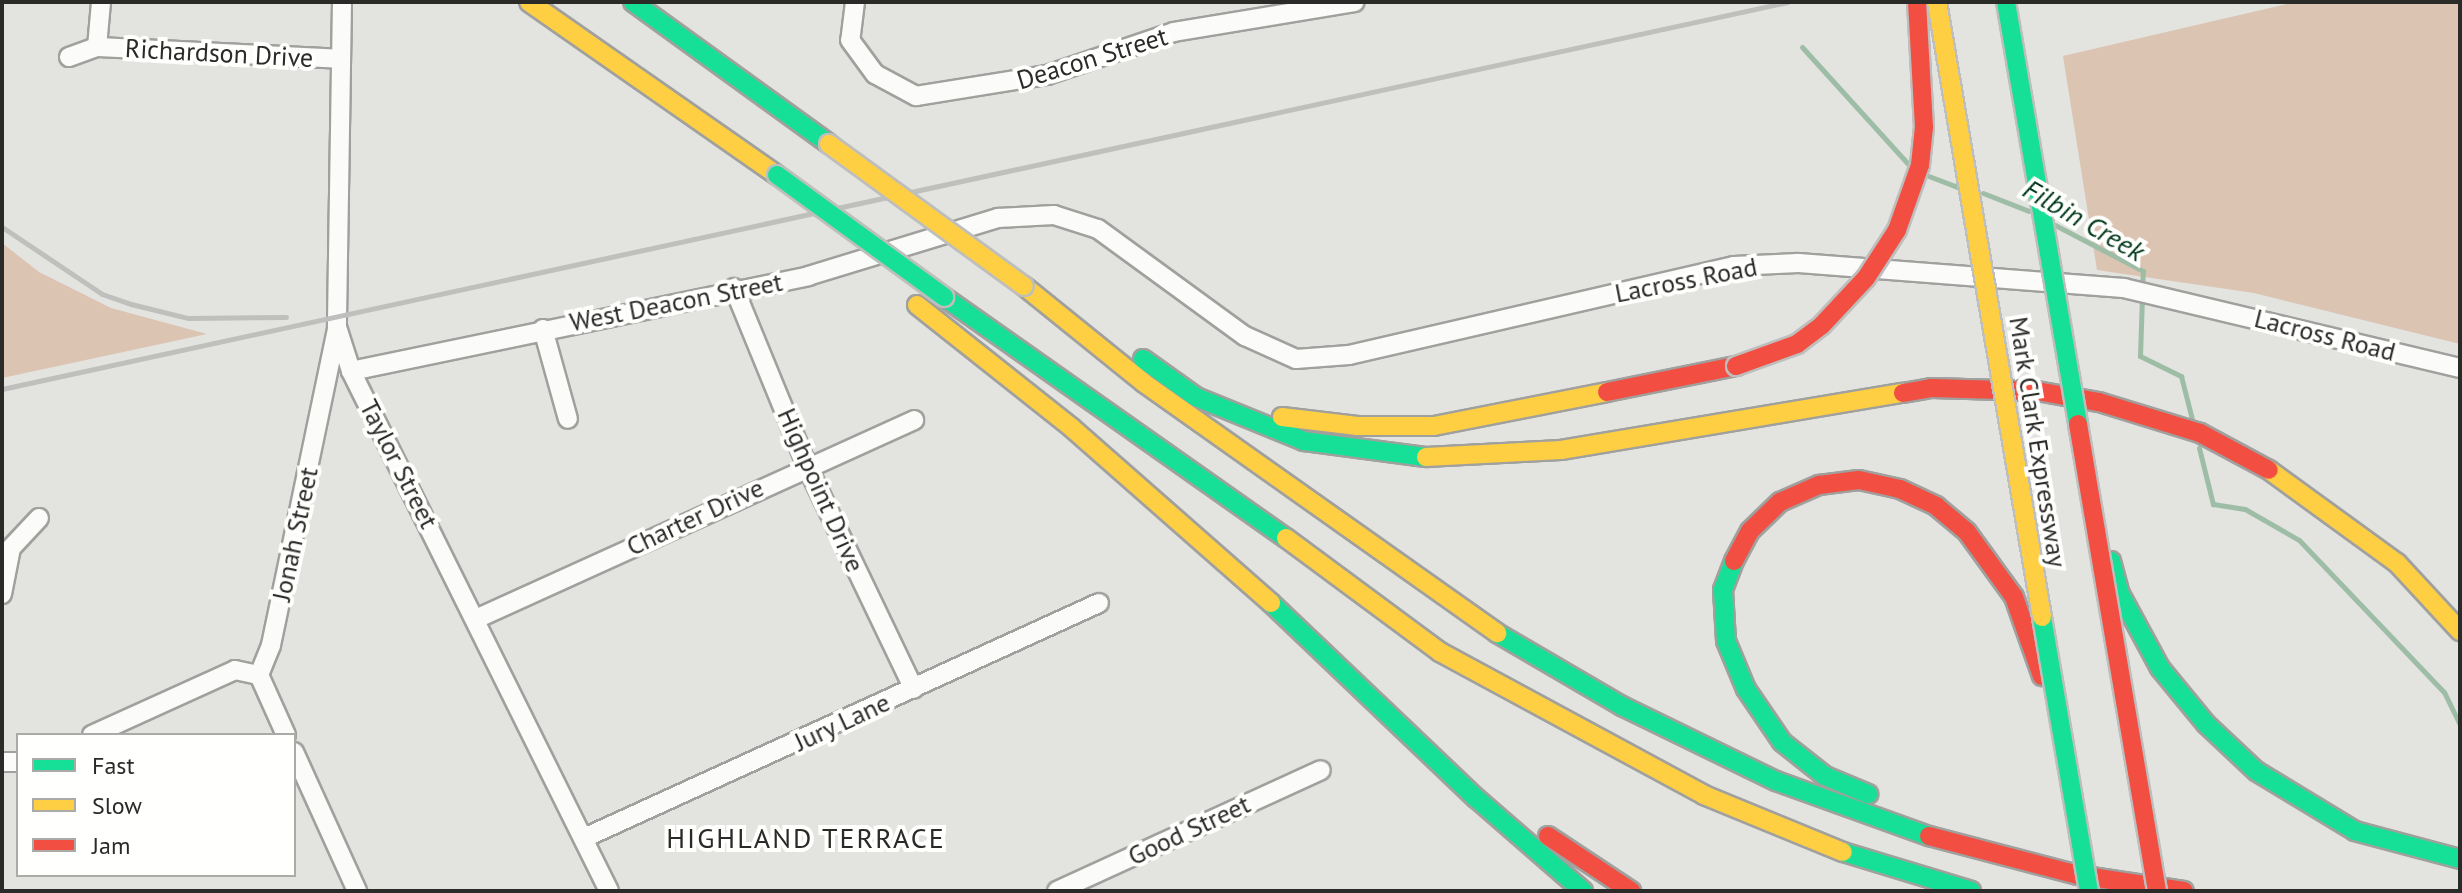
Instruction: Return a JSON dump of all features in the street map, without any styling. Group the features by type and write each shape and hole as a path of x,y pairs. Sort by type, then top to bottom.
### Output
{"highway":[{"path":"529,2 729,138 944,297 1217,487 1440,652 1704,795 1841,851 1971,891"},
{"path":"633,2 1081,327 1144,383 1278,481 1546,665 1776,781 1923,835 2029,863 2184,891"},
{"path":"1081,327 1264,414 1387,427 1434,426 1736,366 1797,344 1822,325 1866,278 1897,230 1920,165 1924,127 1917,2"},
{"name":"Mark Clark Expressway","path":"1937,2 2089,891"},
{"name":"Mark Clark Expressway","path":"2006,2 2157,891"},
{"path":"777,175 917,305 1072,428 1214,551 1583,891"},
{"path":"1143,359 1196,397 1234,416 1304,441 1406,458 1485,459 1561,450 1932,388 1986,388 2099,402 2159,419 2246,456 2327,505 2397,563 2460,631"},
{"path":"2029,863 1825,776 1782,742 1763,717 1733,663 1723,590 1750,531 1796,493 1859,480 1915,496 1959,524 2014,597 2059,727"},
{"path":"2087,481 2120,594 2139,634 2206,724 2256,771 2318,813 2390,844 2460,859"},
{"path":"1410,734 1631,891"}],"street":[{"name":"Richardson Drive","path":"97,47 101,2"},
{"name":"Taylor Street","path":"342,2 337,327 351,371 478,618 609,891"},
{"name":"Deacon Street","path":"855,2 850,40 875,74 916,96 1047,75 1174,32 1355,2"},
{"name":"Richardson Drive","path":"69,57 97,47 341,59"},
{"name":"Lacross Road","path":"998,218 1054,215 1098,229 1245,336 1296,359 1349,355 1734,266 1798,263 2124,288 2460,368"},
{"name":"West Deacon Street","path":"351,371 734,288 808,276 998,218"},
{"name":"Highpoint Drive","path":"734,288 807,466 914,689"},
{"name":"Jonah Street","path":"259,675 271,645 337,327"},
{"path":"543,329 568,419"},
{"name":"Charter Drive","path":"478,618 914,420"},
{"path":"2,594 11,548 39,518"},
{"name":"Jury Lane","path":"584,838 1099,603"},
{"path":"96,733 235,670 259,675 285,733"},
{"path":"296,756 357,891"},
{"name":"Good Street","path":"1057,891 1321,770"}],"shaded area":[{"path":"2296,2 2460,2 2460,344 2254,293 2097,270 2063,56"},
{"path":"2,243 39,272 111,308 207,334 2,378"}],"waterway":[{"name":"Filbin Creek","path":"1802,47 1908,164"},
{"name":"Filbin Creek","path":"1926,175 1958,187"},
{"name":"Filbin Creek","path":"1983,193 2029,211"},
{"name":"Filbin Creek","path":"2055,225 2143,271 2142,286"},
{"name":"Filbin Creek","path":"2142,296 2140,356 2181,376 2192,419"},
{"name":"Filbin Creek","path":"2199,448 2213,504 2245,509 2299,540 2444,692 2460,725"}],"railway":[{"path":"2,389 1788,2"},
{"path":"2,227 102,294 131,304 188,318 286,317"}],"traffic: fast":[{"path":"633,2 829,144"},
{"path":"2006,2 2078,424"},
{"path":"777,175 944,297"},
{"path":"944,297 1286,538"},
{"path":"1143,359 1196,397 1304,441 1426,457"},
{"path":"1734,561 1723,590 1726,641 1746,689 1782,742 1825,776 1868,794"},
{"path":"2111,561 2120,594 2160,668 2206,724 2256,771 2355,831 2460,859"},
{"path":"1271,603 1476,798 1583,891"},
{"path":"2042,617 2089,891"},
{"path":"1497,633 1622,706 1776,781 1929,836"},
{"path":"1843,852 1971,891"}],"traffic: slow":[{"path":"529,2 777,175"},
{"path":"1937,2 2042,617"},
{"path":"829,144 1024,286"},
{"path":"1024,286 1144,383 1497,633"},
{"path":"917,305 1072,428 1271,603"},
{"path":"1282,417 1357,426 1434,426 1607,392"},
{"path":"1426,457 1561,450 1903,393"},
{"path":"2269,470 2397,563 2460,631"},
{"path":"1286,538 1440,652 1704,795 1843,852"}],"traffic: jam":[{"path":"1736,366 1797,344 1822,325 1866,278 1897,230 1920,165 1924,127 1917,2"},
{"path":"1607,392 1736,366"},
{"path":"1903,393 1932,388 2037,391 2099,402 2200,433 2269,470"},
{"path":"2078,424 2157,891"},
{"path":"1734,561 1750,531 1780,502 1819,485 1859,480 1900,489 1936,506 1967,532 2014,597 2042,676"},
{"path":"1548,836 1631,891"},
{"path":"1929,836 2078,875 2184,891"}],"district":[{"name":"HIGHLAND TERRACE","path":"806,838"}]}
